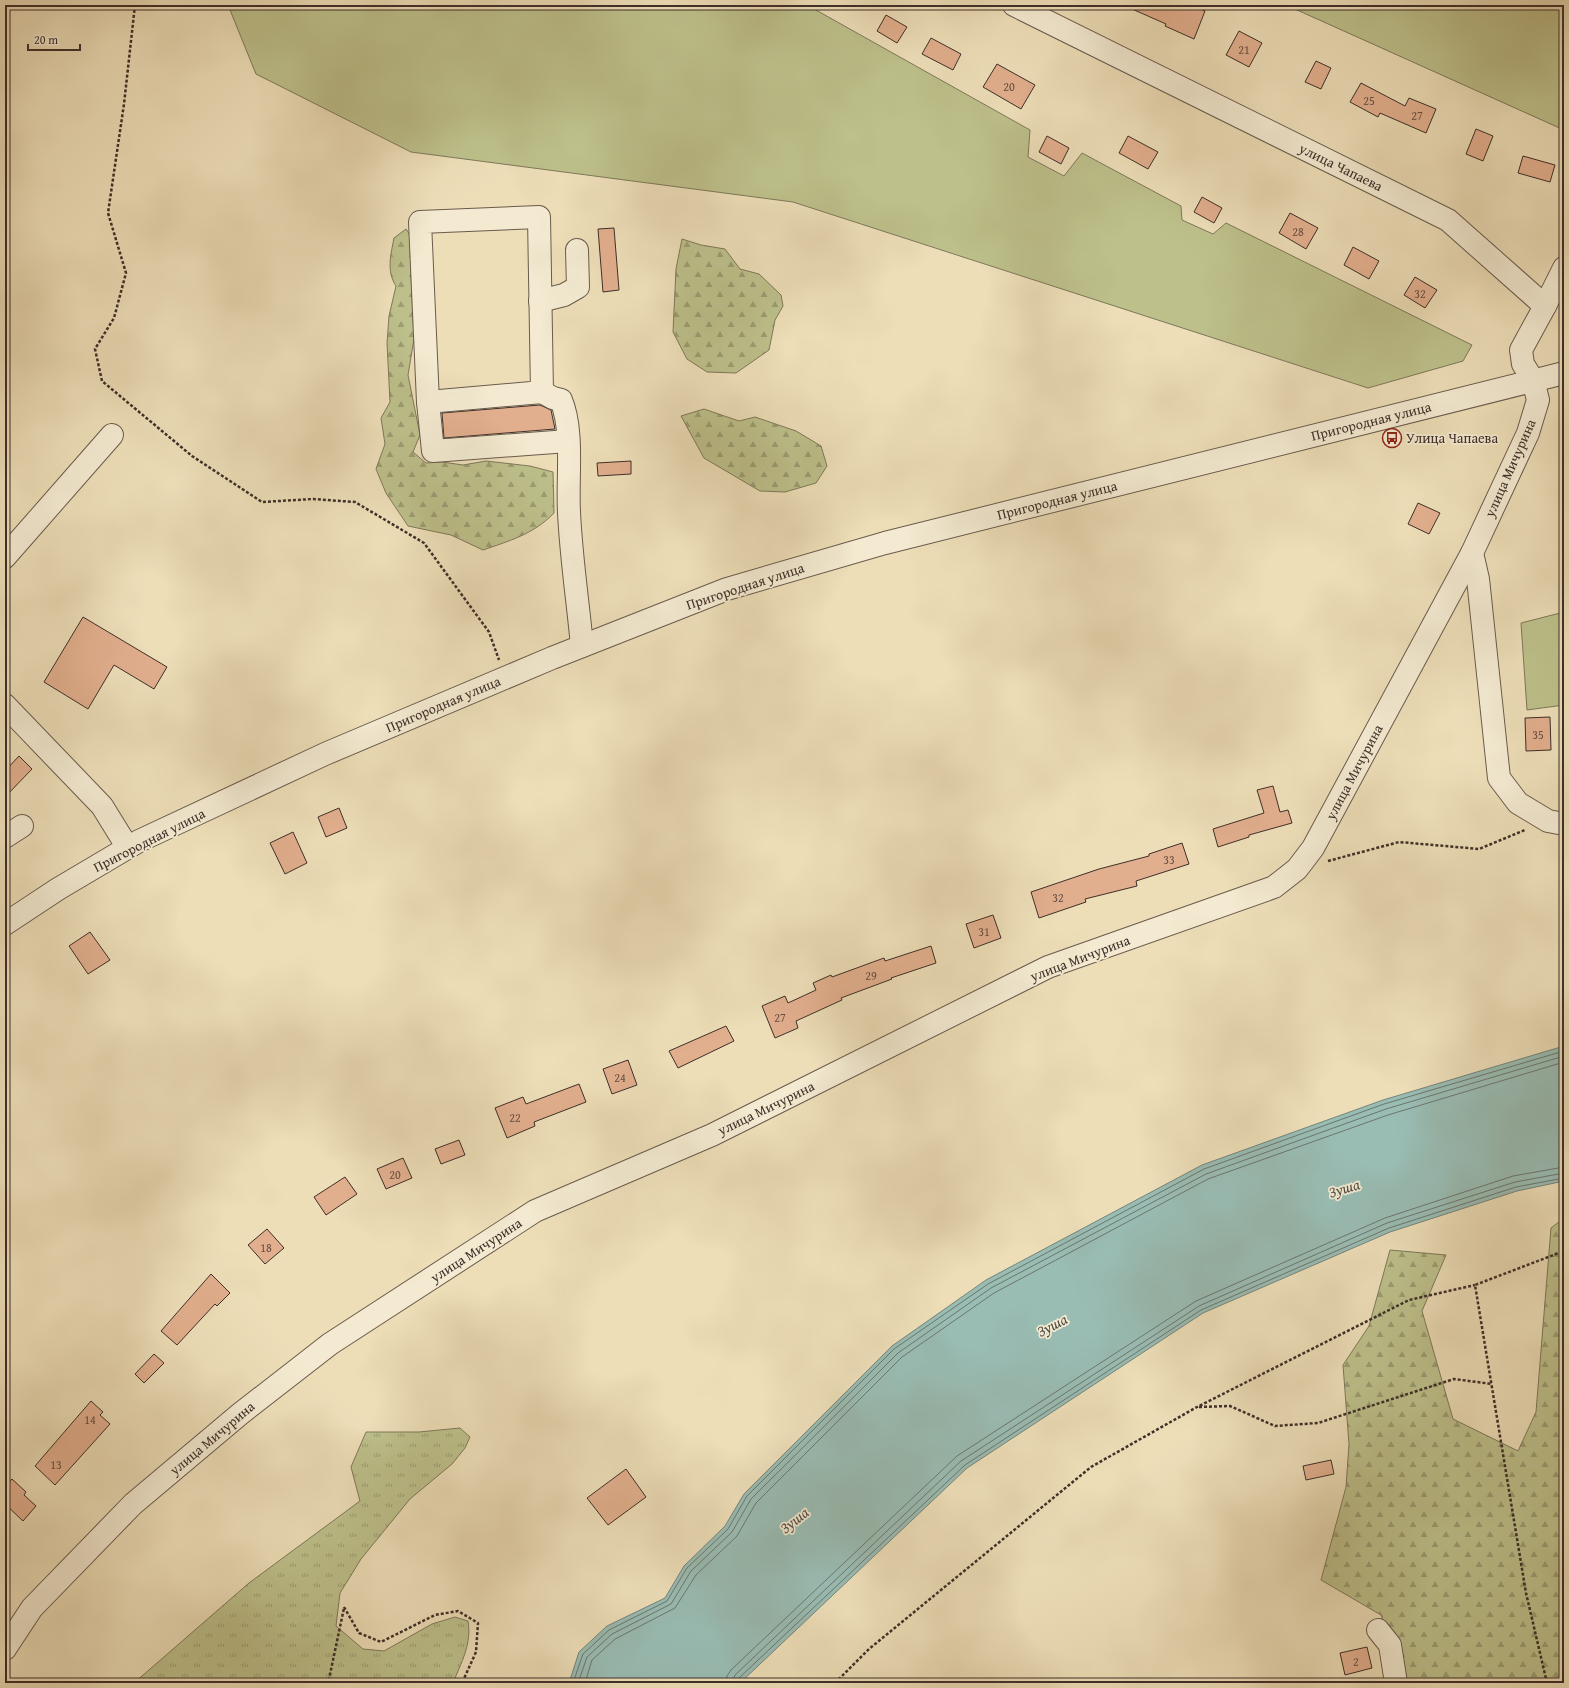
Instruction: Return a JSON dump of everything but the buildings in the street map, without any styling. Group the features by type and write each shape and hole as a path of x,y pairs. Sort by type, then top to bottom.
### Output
{"street":[{"name":"улица Чапаева","path":"1014,5 1448,220 1545,306"},
{"path":"542,392 539,217 420,222 428,402 433,451 568,441"},
{"path":"540,302 564,295 578,287 577,250"},
{"path":"1564,268 1521,350 1523,364 1533,380 1564,372"},
{"name":"Пригородная улица","path":"5,924 58,889 128,848 325,754 582,646 727,589 885,543 1533,380"},
{"name":"улица Мичурина","path":"5,1649 32,1608 128,1510 240,1414 330,1344 535,1211 712,1135 1048,967 1274,887 1297,869 1313,848 1472,553 1528,433 1538,400 1533,380"},
{"path":"428,402 542,392 560,400 564,409 568,441 569,513 582,646"},
{"path":"5,557 112,435"},
{"path":"1472,553 1478,579 1499,778 1518,803 1556,822"},
{"path":"5,705 102,806 128,848"},
{"path":"1378,1630 1390,1645 1396,1683"}],"path":[{"path":"135,5 124,104 108,213 126,273 114,318 95,349 102,381 192,456 262,502 313,498 355,502 424,543 489,632 506,678"},
{"path":"1326,861 1399,842 1479,849 1556,822"},
{"path":"835,1683 869,1648 1091,1467 1197,1407 1409,1300 1475,1286 1564,1251"},
{"path":"1475,1286 1526,1594 1547,1683"},
{"path":"1197,1407 1230,1406 1275,1426 1318,1423 1454,1379 1492,1384"},
{"path":"328,1683 344,1607 359,1633 381,1642 435,1615 458,1611 478,1623 476,1652 462,1683"},
{"path":"324,1683 329,1679"}],"green space":[{"path":"228,5 807,5 1030,130 1028,157 1064,176 1082,153 1181,206 1182,220 1213,234 1226,223 1472,345 1463,361 1368,388 793,202 411,152 256,74"},
{"path":"1286,5 1564,5 1564,130"},
{"path":"406,229 416,244 411,276 414,339 408,375 420,435 413,452 426,463 442,462 463,465 486,461 530,466 553,472 554,513 530,532 483,550 451,535 408,526 386,493 376,469 385,444 381,418 390,402 387,343 389,316 396,286 391,274 390,262 394,238"},
{"path":"682,239 701,245 725,249 740,269 759,274 781,295 783,306 775,320 769,350 736,373 707,372 687,359 673,332 676,269"},
{"path":"704,409 739,421 755,417 796,431 821,446 827,466 816,483 785,492 760,491 704,458 681,416"},
{"path":"1564,612 1564,705 1527,710 1521,623"},
{"path":"1564,1218 1564,1683 1406,1683 1381,1615 1321,1580 1346,1487 1349,1444 1343,1365 1369,1326 1390,1250 1446,1255 1422,1311 1453,1419 1518,1451 1536,1412 1551,1228"},
{"path":"460,1428 470,1437 465,1448 452,1464 410,1499 361,1559 340,1593 336,1626 363,1649 384,1651 432,1624 455,1617 468,1621 469,1629 467,1645 453,1683 134,1683 249,1583 360,1501 351,1467 366,1432 419,1432"}],"water":[{"name":"Зуша","path":"1564,1046 1564,1181 1517,1191 1390,1232 1203,1313 967,1468 740,1683 569,1683 579,1652 607,1626 665,1598 684,1566 725,1526 744,1494 892,1346 986,1280 1202,1165 1383,1100"}],"place":[{"name":"Улица Чапаева","path":"1392,438"}]}
